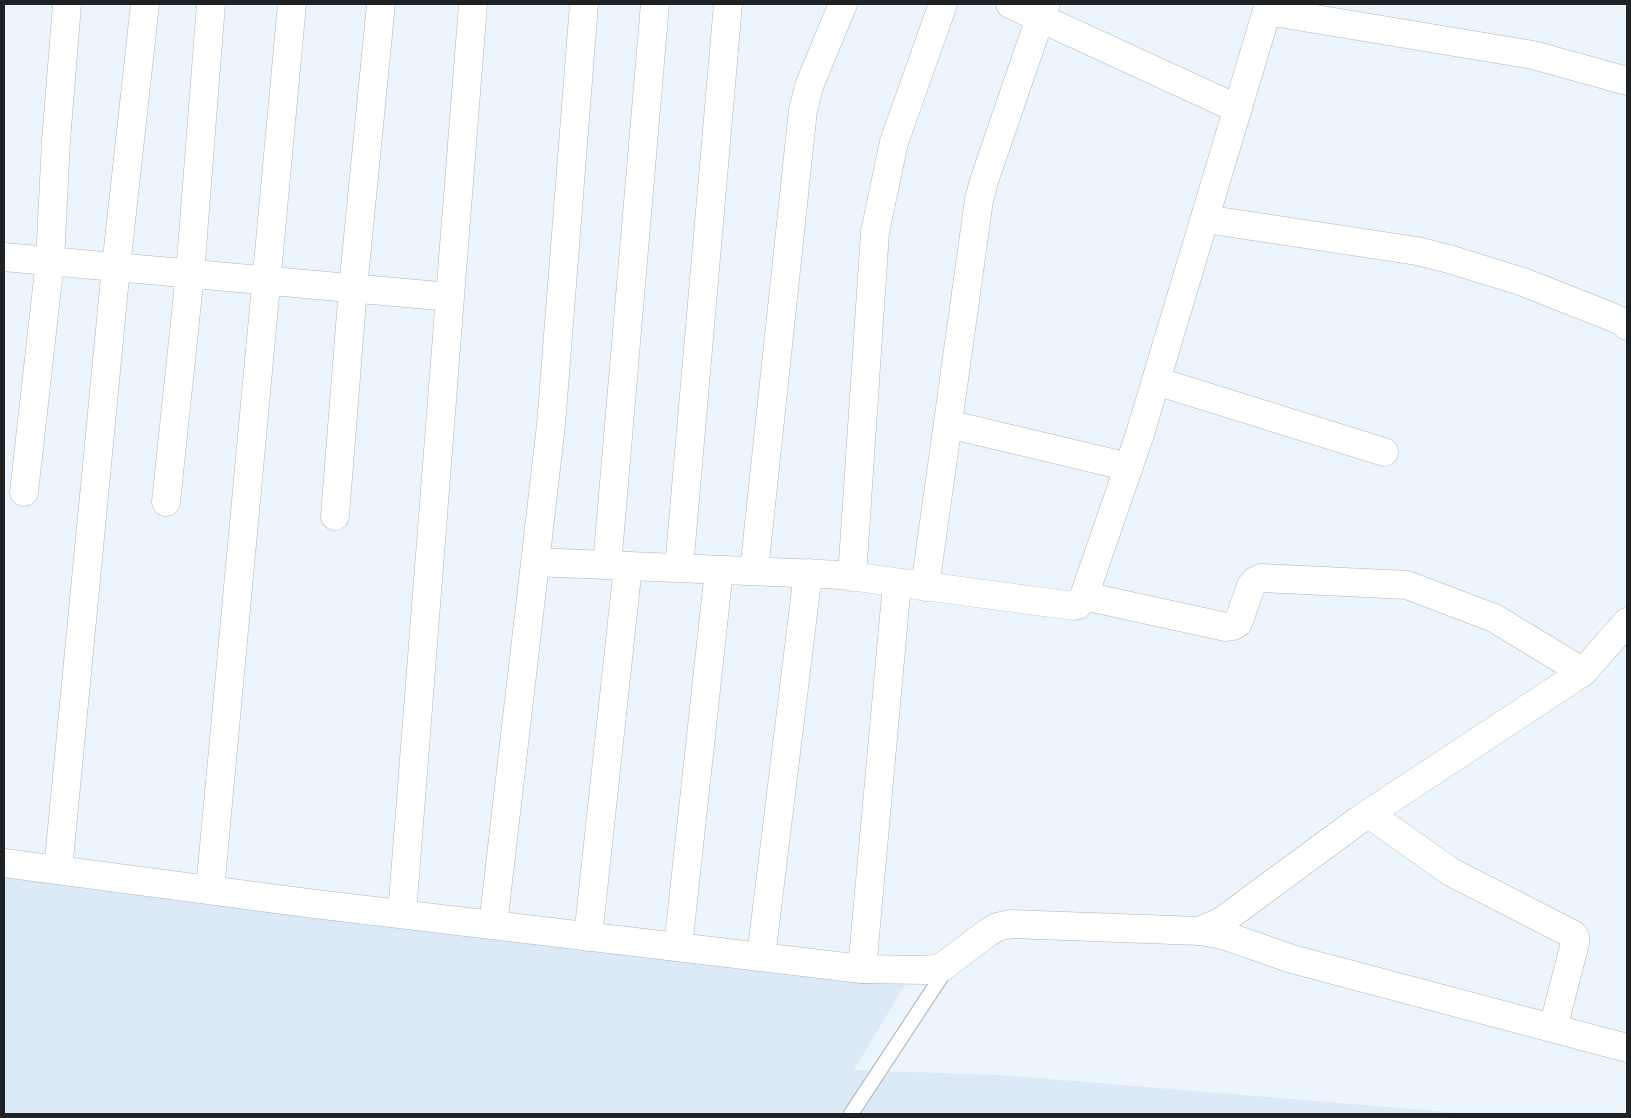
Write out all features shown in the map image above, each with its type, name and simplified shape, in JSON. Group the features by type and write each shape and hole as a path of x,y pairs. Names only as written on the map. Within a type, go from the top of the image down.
{"street":[{"path":"24,492 50,261 67,4"},
{"path":"58,870 116,267 145,4"},
{"path":"166,502 190,274 211,4"},
{"path":"210,890 292,4"},
{"path":"335,516 381,4"},
{"path":"402,914 473,4"},
{"path":"493,925 551,425 584,4"},
{"path":"588,937 618,565 655,4"},
{"path":"679,568 728,4"},
{"path":"754,572 803,110 809,86 843,4"},
{"path":"852,576 875,232 894,142 943,4"},
{"path":"1010,4 1043,11 1238,110"},
{"path":"535,562 852,576 925,587 1078,605 1084,596 1129,466 1268,8 1533,55 1627,81"},
{"path":"925,587 979,200 1043,11"},
{"path":"1205,219 1433,255 1523,282 1607,315 1623,322 1627,326"},
{"path":"4,257 450,297"},
{"path":"1156,381 1384,452"},
{"path":"948,424 1129,466"},
{"path":"678,947 719,570"},
{"path":"762,957 808,573"},
{"path":"1084,596 1226,627 1234,626 1238,623 1251,586 1255,581 1262,578 1407,585 1494,618 1583,672"},
{"path":"862,969 896,583"},
{"path":"1211,933 1222,921 1369,814 1583,672 1627,622"},
{"path":"1369,814 1451,872 1575,937 1553,1028"},
{"path":"4,863 588,937 862,969 926,970 941,968 987,933 997,927 1012,924 1211,933 1292,959 1627,1048"}],"lane":[{"path":"850,1114 952,961"}],"shaded area":[{"path":"4,876 906,983 854,1070 1002,1075 1471,1114 4,1114"}]}
